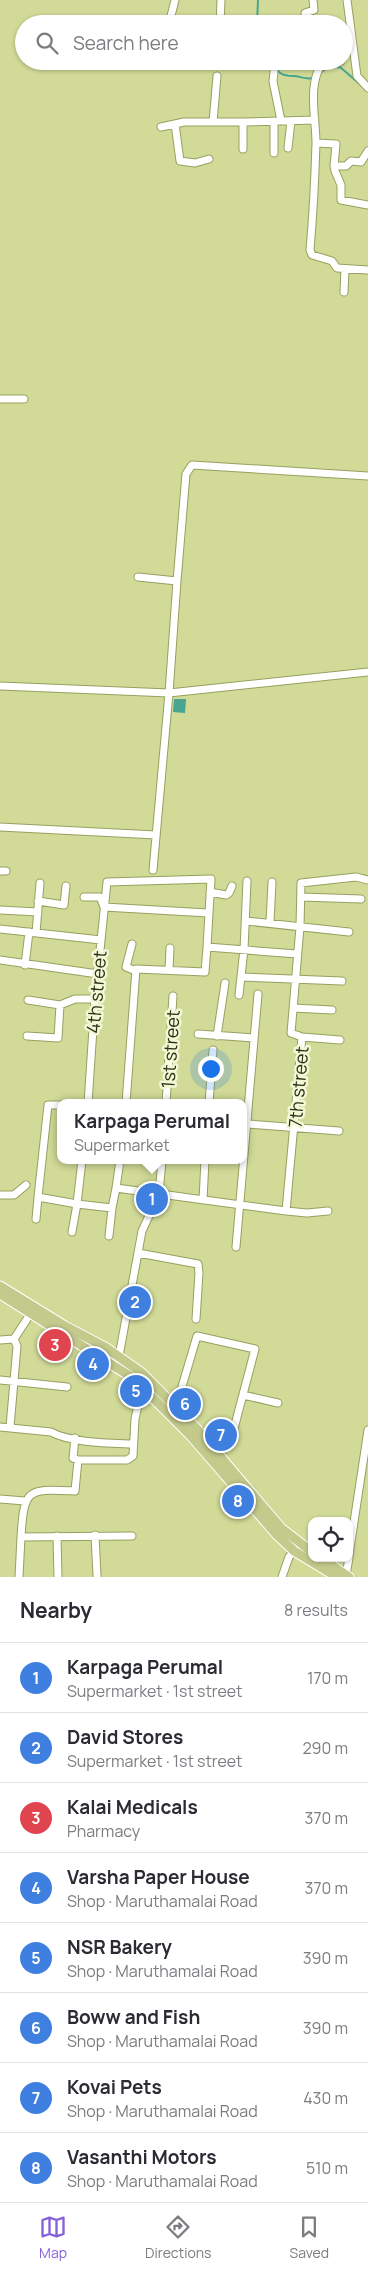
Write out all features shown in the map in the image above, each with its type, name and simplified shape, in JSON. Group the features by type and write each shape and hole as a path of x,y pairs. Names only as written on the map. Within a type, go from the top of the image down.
{"main road":[{"path":"0,1286 119,1356 142,1374 219,1455 281,1528 308,1549"},
{"path":"0,1294 114,1365 147,1391 190,1435 267,1525 294,1551 344,1576"},
{"path":"326,1562 344,1576"}],"street":[{"path":"172,15 175,0"},
{"path":"220,15 221,0"},
{"path":"305,15 305,13 314,10 313,0"},
{"path":"348,0 350,15"},
{"path":"353,43 356,78 368,88"},
{"path":"319,70 314,92 316,143 311,253 332,261 337,268 368,270"},
{"path":"274,72 273,81 278,121 274,153"},
{"path":"213,122 218,76"},
{"path":"161,127 184,122 315,120"},
{"path":"288,148 291,121"},
{"path":"243,122 243,149"},
{"path":"175,124 180,161 195,163 209,159"},
{"path":"316,143 336,144 334,172 341,185 341,200 368,205"},
{"path":"334,166 346,166 351,161 361,162 368,150"},
{"path":"344,292 345,269"},
{"path":"0,398 24,399"},
{"path":"153,870 186,474 192,465 368,476"},
{"path":"138,577 177,581"},
{"path":"0,686 169,693 368,672"},
{"path":"0,827 156,835"},
{"name":"7th street","path":"286,1211 302,1037 291,1034 300,927 301,883 356,877 368,880"},
{"name":"4th street","path":"88,1099 95,999 107,882 212,879 210,892"},
{"path":"239,996 244,950 247,881"},
{"path":"270,922 272,882"},
{"path":"25,965 38,912 40,883"},
{"path":"38,901 64,904 66,886"},
{"path":"132,944 126,967 136,971 136,969 205,972 210,892 226,895 232,886"},
{"path":"84,897 100,897 104,907 208,913"},
{"path":"301,897 361,899"},
{"path":"0,910 38,912"},
{"path":"246,921 270,922 349,932"},
{"path":"0,929 101,940"},
{"path":"207,947 297,954"},
{"path":"170,948 170,970"},
{"path":"0,960 98,974"},
{"path":"126,1099 136,971"},
{"path":"241,977 342,981"},
{"path":"217,1036 225,983"},
{"path":"247,1134 258,994"},
{"name":"1st street","path":"166,1099 173,996"},
{"path":"28,1000 60,1005 75,999 95,999"},
{"path":"27,1036 58,1038 60,1005"},
{"path":"293,1008 332,1010"},
{"path":"198,1034 254,1038"},
{"path":"302,1037 340,1040"},
{"path":"209,1099 213,1050"},
{"path":"36,1219 48,1105 57,1104"},
{"path":"248,1124 339,1131"},
{"path":"72,1232 78,1204 82,1164"},
{"path":"109,1236 119,1164"},
{"path":"114,1365 119,1356 142,1231 159,1194 162,1164"},
{"path":"202,1200 205,1164"},
{"path":"236,1247 244,1164"},
{"path":"0,1195 14,1196 26,1185"},
{"path":"116,1188 286,1211 307,1213 328,1211"},
{"path":"38,1197 112,1208"},
{"path":"138,1253 198,1264 196,1319"},
{"path":"14,1339 31,1313"},
{"path":"174,1406 181,1392 197,1336 255,1349 232,1436 219,1455"},
{"path":"0,1340 14,1339"},
{"path":"10,1428 17,1346 14,1339"},
{"path":"0,1380 68,1387"},
{"path":"76,1438 73,1458 78,1460 127,1460 133,1456 134,1419 140,1396 147,1391"},
{"path":"243,1395 278,1403"},
{"path":"0,1427 52,1432 76,1438 133,1444"},
{"path":"353,1532 368,1430"},
{"path":"19,1577 21,1537 26,1501 38,1490 75,1491 78,1460"},
{"path":"0,1499 26,1501"},
{"path":"95,1535 97,1576"},
{"path":"57,1536 58,1577"},
{"path":"21,1537 132,1536"},
{"path":"282,1577 289,1557 294,1551"},
{"path":"344,1576 348,1562"}],"water":[{"path":"174,699 186,699 185,713 173,712"}],"waterway":[{"path":"257,15 258,0"},
{"path":"277,70 286,75 308,79 313,78"},
{"path":"319,74 324,70"},
{"path":"343,70 362,86"}],"place":[{"name":"Karpaga Perumal","path":"152,1199"},
{"name":"David Stores","path":"135,1302"},
{"name":"Kalai Medicals","path":"55,1345"},
{"name":"Varsha Paper House","path":"93,1364"},
{"name":"NSR Bakery","path":"136,1391"},
{"name":"Boww and Fish","path":"185,1404"},
{"name":"Kovai Pets","path":"221,1435"},
{"name":"Vasanthi Motors","path":"238,1501"}]}
